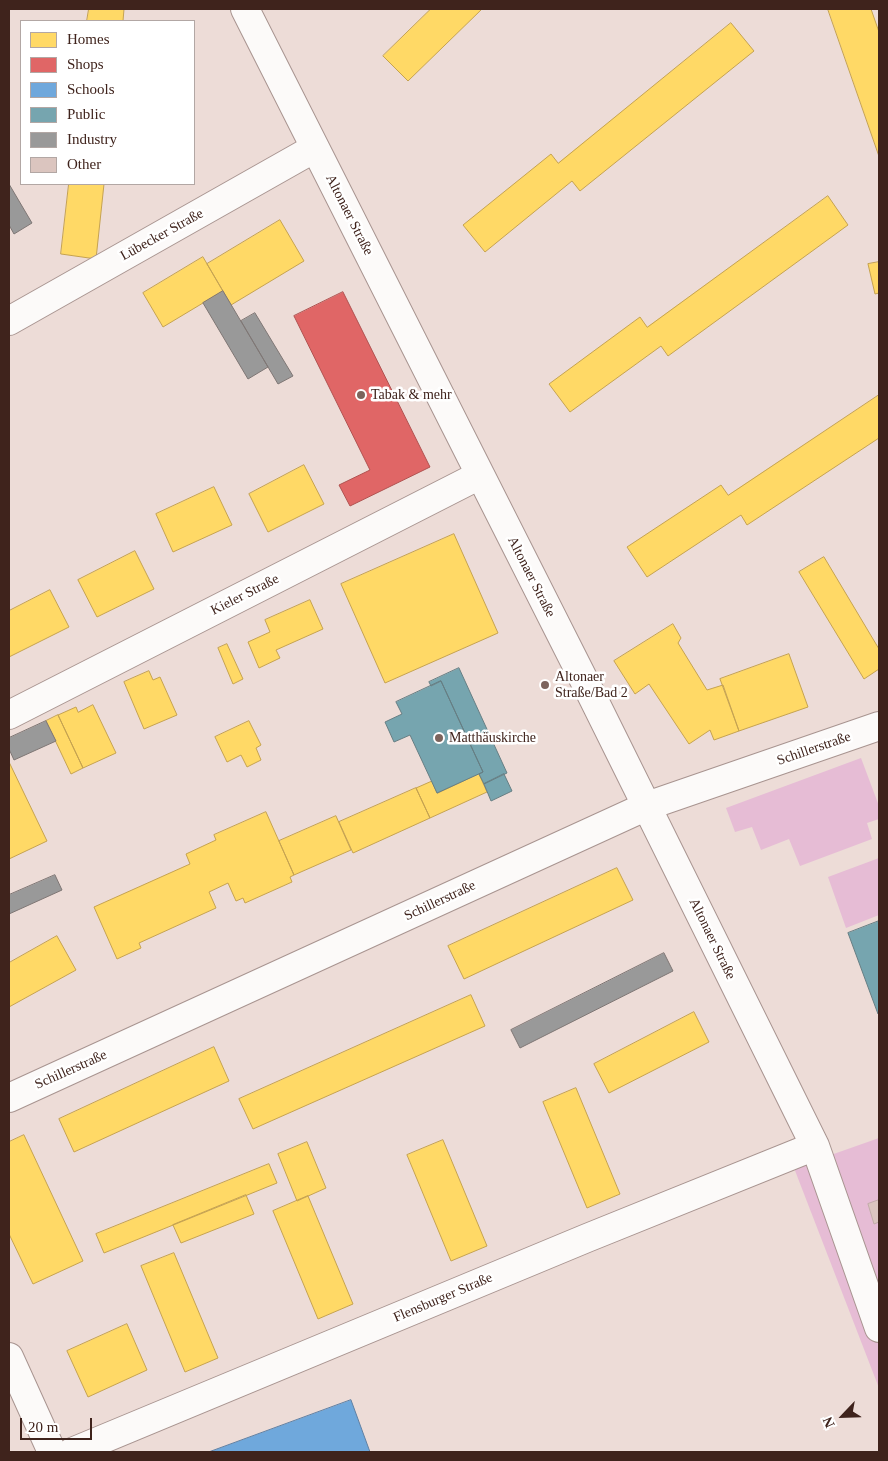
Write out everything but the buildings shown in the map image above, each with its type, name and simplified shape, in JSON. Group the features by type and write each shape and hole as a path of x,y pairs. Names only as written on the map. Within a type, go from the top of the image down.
{"street":[{"name":"Altonaer Straße","path":"245,9 647,806 815,1146 879,1328"},
{"name":"Lübecker Straße","path":"9,321 316,148"},
{"name":"Kieler Straße","path":"9,715 480,475"},
{"name":"Schillerstraße","path":"9,1098 647,806 879,726"},
{"name":"Flensburger Straße","path":"72,1452 815,1146"},
{"path":"9,1357 52,1452"}],"shaded area":[{"path":"861,758 879,806 879,819 867,823 872,839 800,866 789,839 761,850 752,827 735,832 726,808"},
{"path":"879,858 879,915 846,928 828,877"},
{"path":"879,1138 879,1388 794,1168"}],"place":[{"name":"Tabak & mehr","path":"361,395"},
{"name":"Altonaer Straße/Bad 2","path":"545,685"},
{"name":"Matthäuskirche","path":"439,738"}]}
